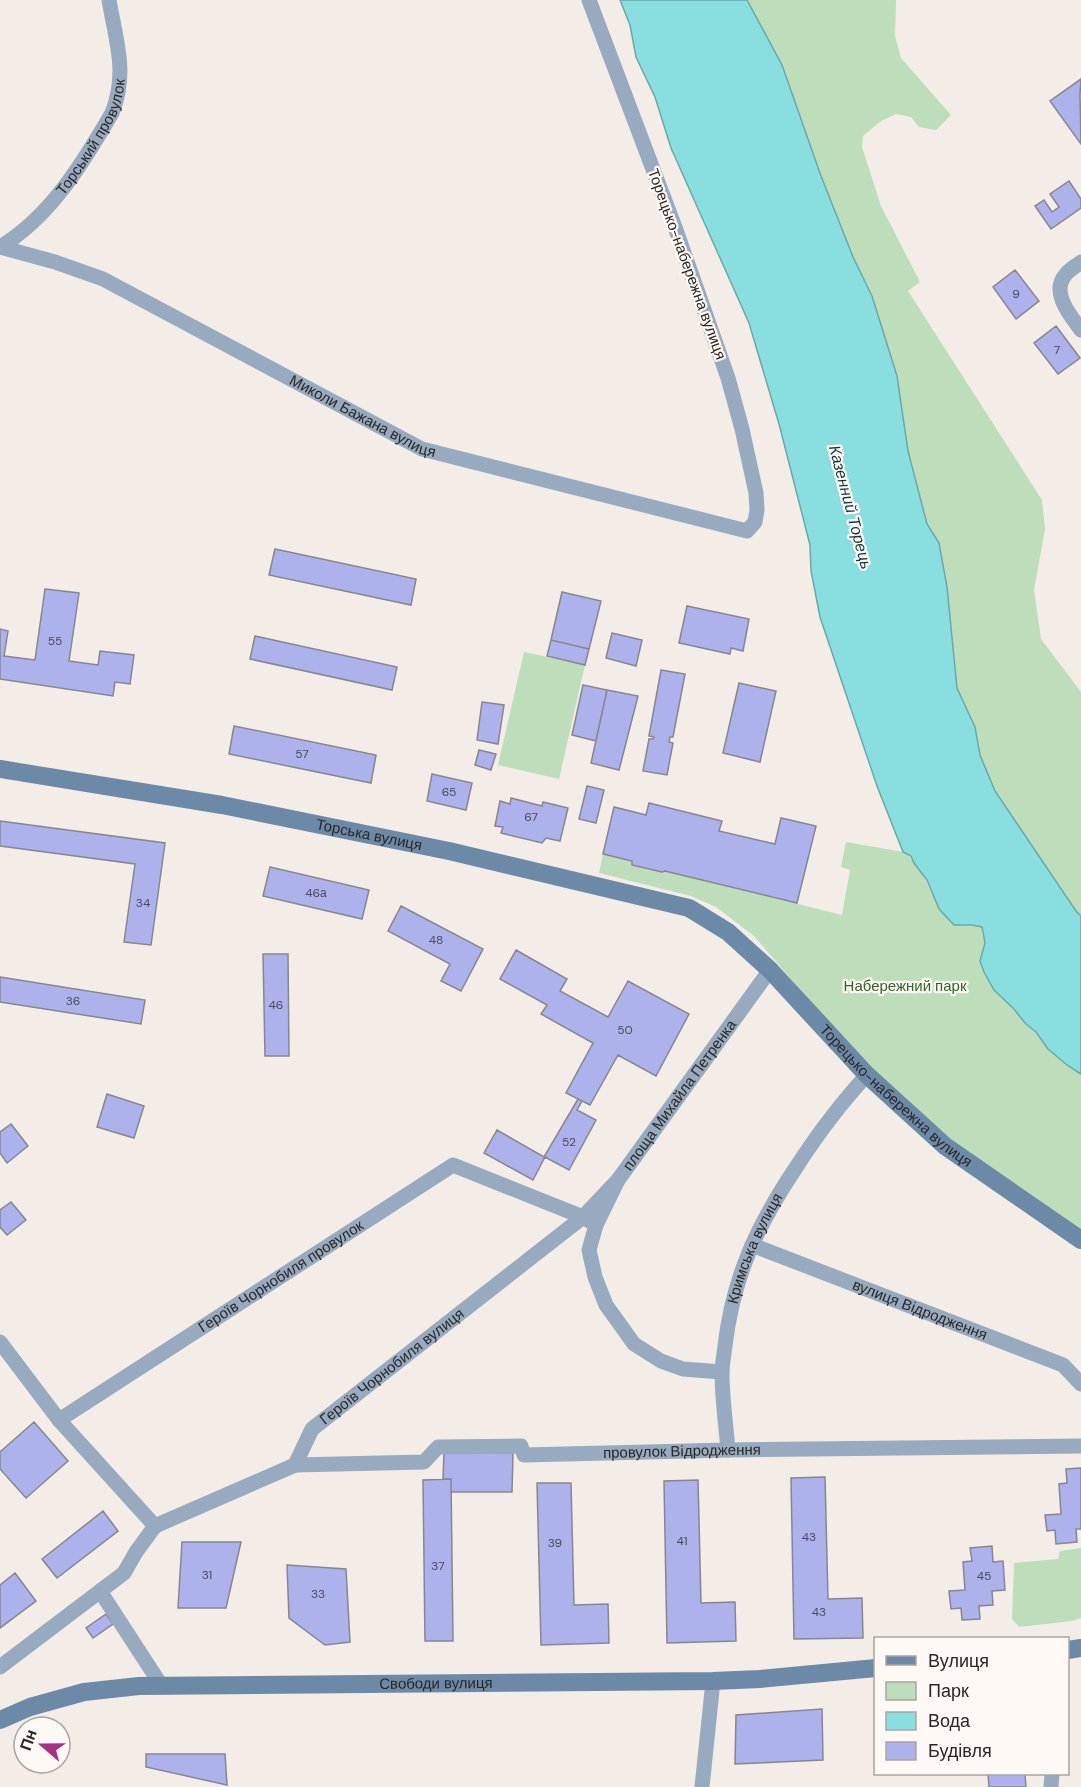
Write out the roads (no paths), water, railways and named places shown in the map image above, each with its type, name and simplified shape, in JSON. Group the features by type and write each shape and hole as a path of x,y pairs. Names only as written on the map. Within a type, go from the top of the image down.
{"main road":[{"name":"Торська вулиця","path":"0,769 222,805 449,851 689,908 728,932"},
{"name":"Торецько-набережна вулиця","path":"728,932 770,970 867,1075 945,1146 1081,1240"},
{"name":"Свободи вулиця","path":"0,1720 30,1707 84,1692 140,1686 713,1681 874,1668"}],"street":[{"name":"Торський провулок","path":"0,247 17,237 55,200 112,113 118,97 121,69 109,0"},
{"name":"Торецько-набережна вулиця","path":"589,0 672,219 728,378 756,493 755,522 747,531"},
{"name":"Миколи Бажана вулиця","path":"0,247 55,262 103,279 422,449 747,531"},
{"path":"1081,262 1065,275 1060,290 1063,303 1081,330"},
{"name":"площа Михайла Петренка","path":"590,1221 770,970"},
{"name":"Кримська вулиця","path":"728,1450 722,1372 727,1327 742,1267 770,1207 816,1136 867,1075"},
{"name":"Героїв Чорнобиля провулок","path":"59,1420 453,1165 590,1221"},
{"path":"590,1221 590,1250 595,1277 606,1305 634,1344 661,1361 683,1368 722,1372"},
{"name":"Героїв Чорнобиля вулиця","path":"295,1465 312,1429 590,1221"},
{"name":"вулиця Відродження","path":"752,1245 1063,1365 1081,1384"},
{"path":"0,1342 59,1420 155,1526"},
{"name":"провулок Відродження","path":"295,1465 424,1462 438,1447 521,1446 524,1455 1081,1446"},
{"path":"0,1667 124,1573 155,1526 295,1465"},
{"path":"100,1591 161,1686"},
{"path":"702,1787 713,1681"}],"water":[{"name":"Казенний Торець","path":"620,0 747,0 782,65 821,176 853,257 872,296 897,376 908,451 927,524 939,543 947,587 957,688 975,727 980,755 995,791 1081,916 1081,1074 1048,1049 1036,1032 994,990 980,961 985,943 982,927 954,925 939,909 927,880 911,856 903,852 877,786 820,617 811,571 810,545 779,424 749,323 671,148 655,97 636,57 630,25"}],"park label":[{"name":"Набережний парк","path":"905,986"}]}
